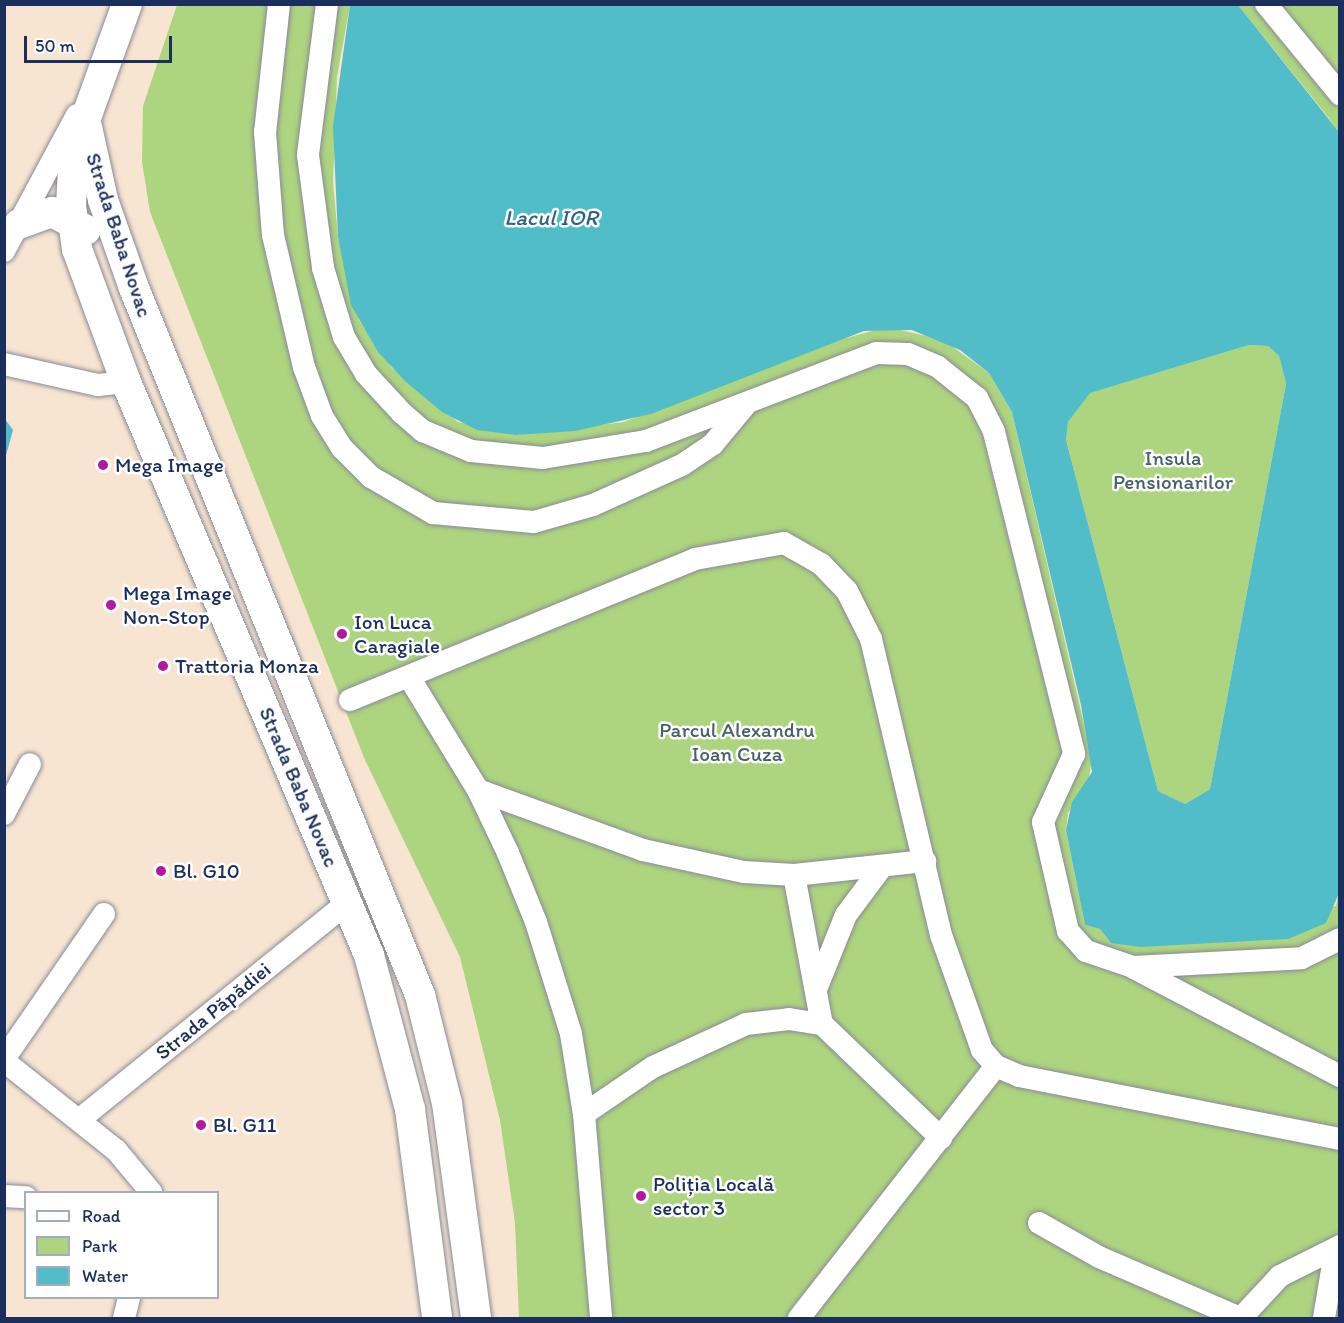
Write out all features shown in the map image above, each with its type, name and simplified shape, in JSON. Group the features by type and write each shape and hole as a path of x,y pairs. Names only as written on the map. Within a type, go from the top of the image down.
{"main road":[{"path":"89,102 127,4"},
{"name":"Strada Baba Novac","path":"89,102 72,166 72,219 81,267 126,382 348,902 385,1006 410,1109 437,1318"},
{"name":"Strada Baba Novac","path":"89,102 103,200 144,314 413,974 447,1103 476,1318"},
{"path":"19,224 42,213 72,219 112,260 144,314"}],"street":[{"path":"279,4 265,132 273,235 304,367 322,416 342,448 371,477 433,513 534,522 593,505 682,465 713,444 750,399"},
{"path":"327,4 308,155 323,268 344,337 366,374 402,414 423,431 471,451 543,458 646,441 858,357 894,352 938,367 985,409 1074,754 1043,822 1061,916 1086,951 1133,967 1340,1076"},
{"path":"1266,4 1340,94"},
{"path":"4,251 89,102"},
{"path":"4,364 98,385 126,382"},
{"path":"350,700 695,559 784,543 821,564 847,591 871,639 952,969 982,1050 996,1066 1028,1078 1340,1139"},
{"path":"410,677 478,790 536,922 571,1034 584,1114 601,1318"},
{"path":"4,814 30,764"},
{"path":"478,790 643,850 744,872 794,875 881,868 925,861"},
{"path":"817,987 846,915 881,868"},
{"path":"794,875 817,987 822,1024"},
{"name":"Strada Păpădiei","path":"79,1120 348,902"},
{"path":"104,914 4,1060 135,1168 151,1191"},
{"path":"1133,967 1302,958 1340,939"},
{"path":"584,1114 652,1067 746,1023 780,1019 822,1024 941,1138"},
{"path":"799,1318 996,1066"},
{"path":"4,1196 24,1197"},
{"path":"1040,1223 1099,1257 1240,1318 1280,1276 1337,1249"},
{"path":"1324,1318 1337,1249"},
{"path":"124,1318 129,1299"}],"green space":[{"name":"Parcul Alexandru Ioan Cuza","path":"177,5 350,5 337,77 333,182 338,237 359,320 392,368 458,422 515,435 624,422 843,339 887,327 943,340 989,373 1012,412 1092,759 1088,783 1068,813 1066,830 1085,925 1100,929 1111,943 1336,906 1339,891 1339,1318 519,1318 515,1223 500,1120 460,957 365,760 150,212 142,162 143,106"},
{"path":"1238,5 1339,5 1339,132 1328,117"},
{"name":"Insula Pensionarilor","path":"1249,345 1268,346 1279,356 1286,384 1210,789 1185,804 1158,791 1066,440 1068,422 1089,393"}],"water":[{"name":"Lacul IOR","path":"350,5 1238,5 1339,132 1340,891 1326,923 1288,939 1140,947 1111,943 1100,929 1085,925 1066,830 1072,802 1092,772 1081,705 1012,412 989,373 960,350 912,330 864,331 651,414 575,431 515,435 477,430 442,412 405,381 378,352 351,305 338,237 333,126","holes":["1249,345 1268,346 1279,356 1286,384 1210,789 1185,804 1158,791 1066,440 1068,422 1090,393"]},
{"path":"5,419 13,430 5,459"}],"place":[{"name":"Mega Image","path":"103,465"},
{"name":"Mega Image Non-Stop","path":"111,605"},
{"name":"Ion Luca Caragiale","path":"342,634"},
{"name":"Trattoria Monza","path":"163,666"},
{"name":"Bl. G10","path":"161,871"},
{"name":"Bl. G11","path":"201,1125"},
{"name":"Poliția Locală sector 3","path":"641,1196"}]}
